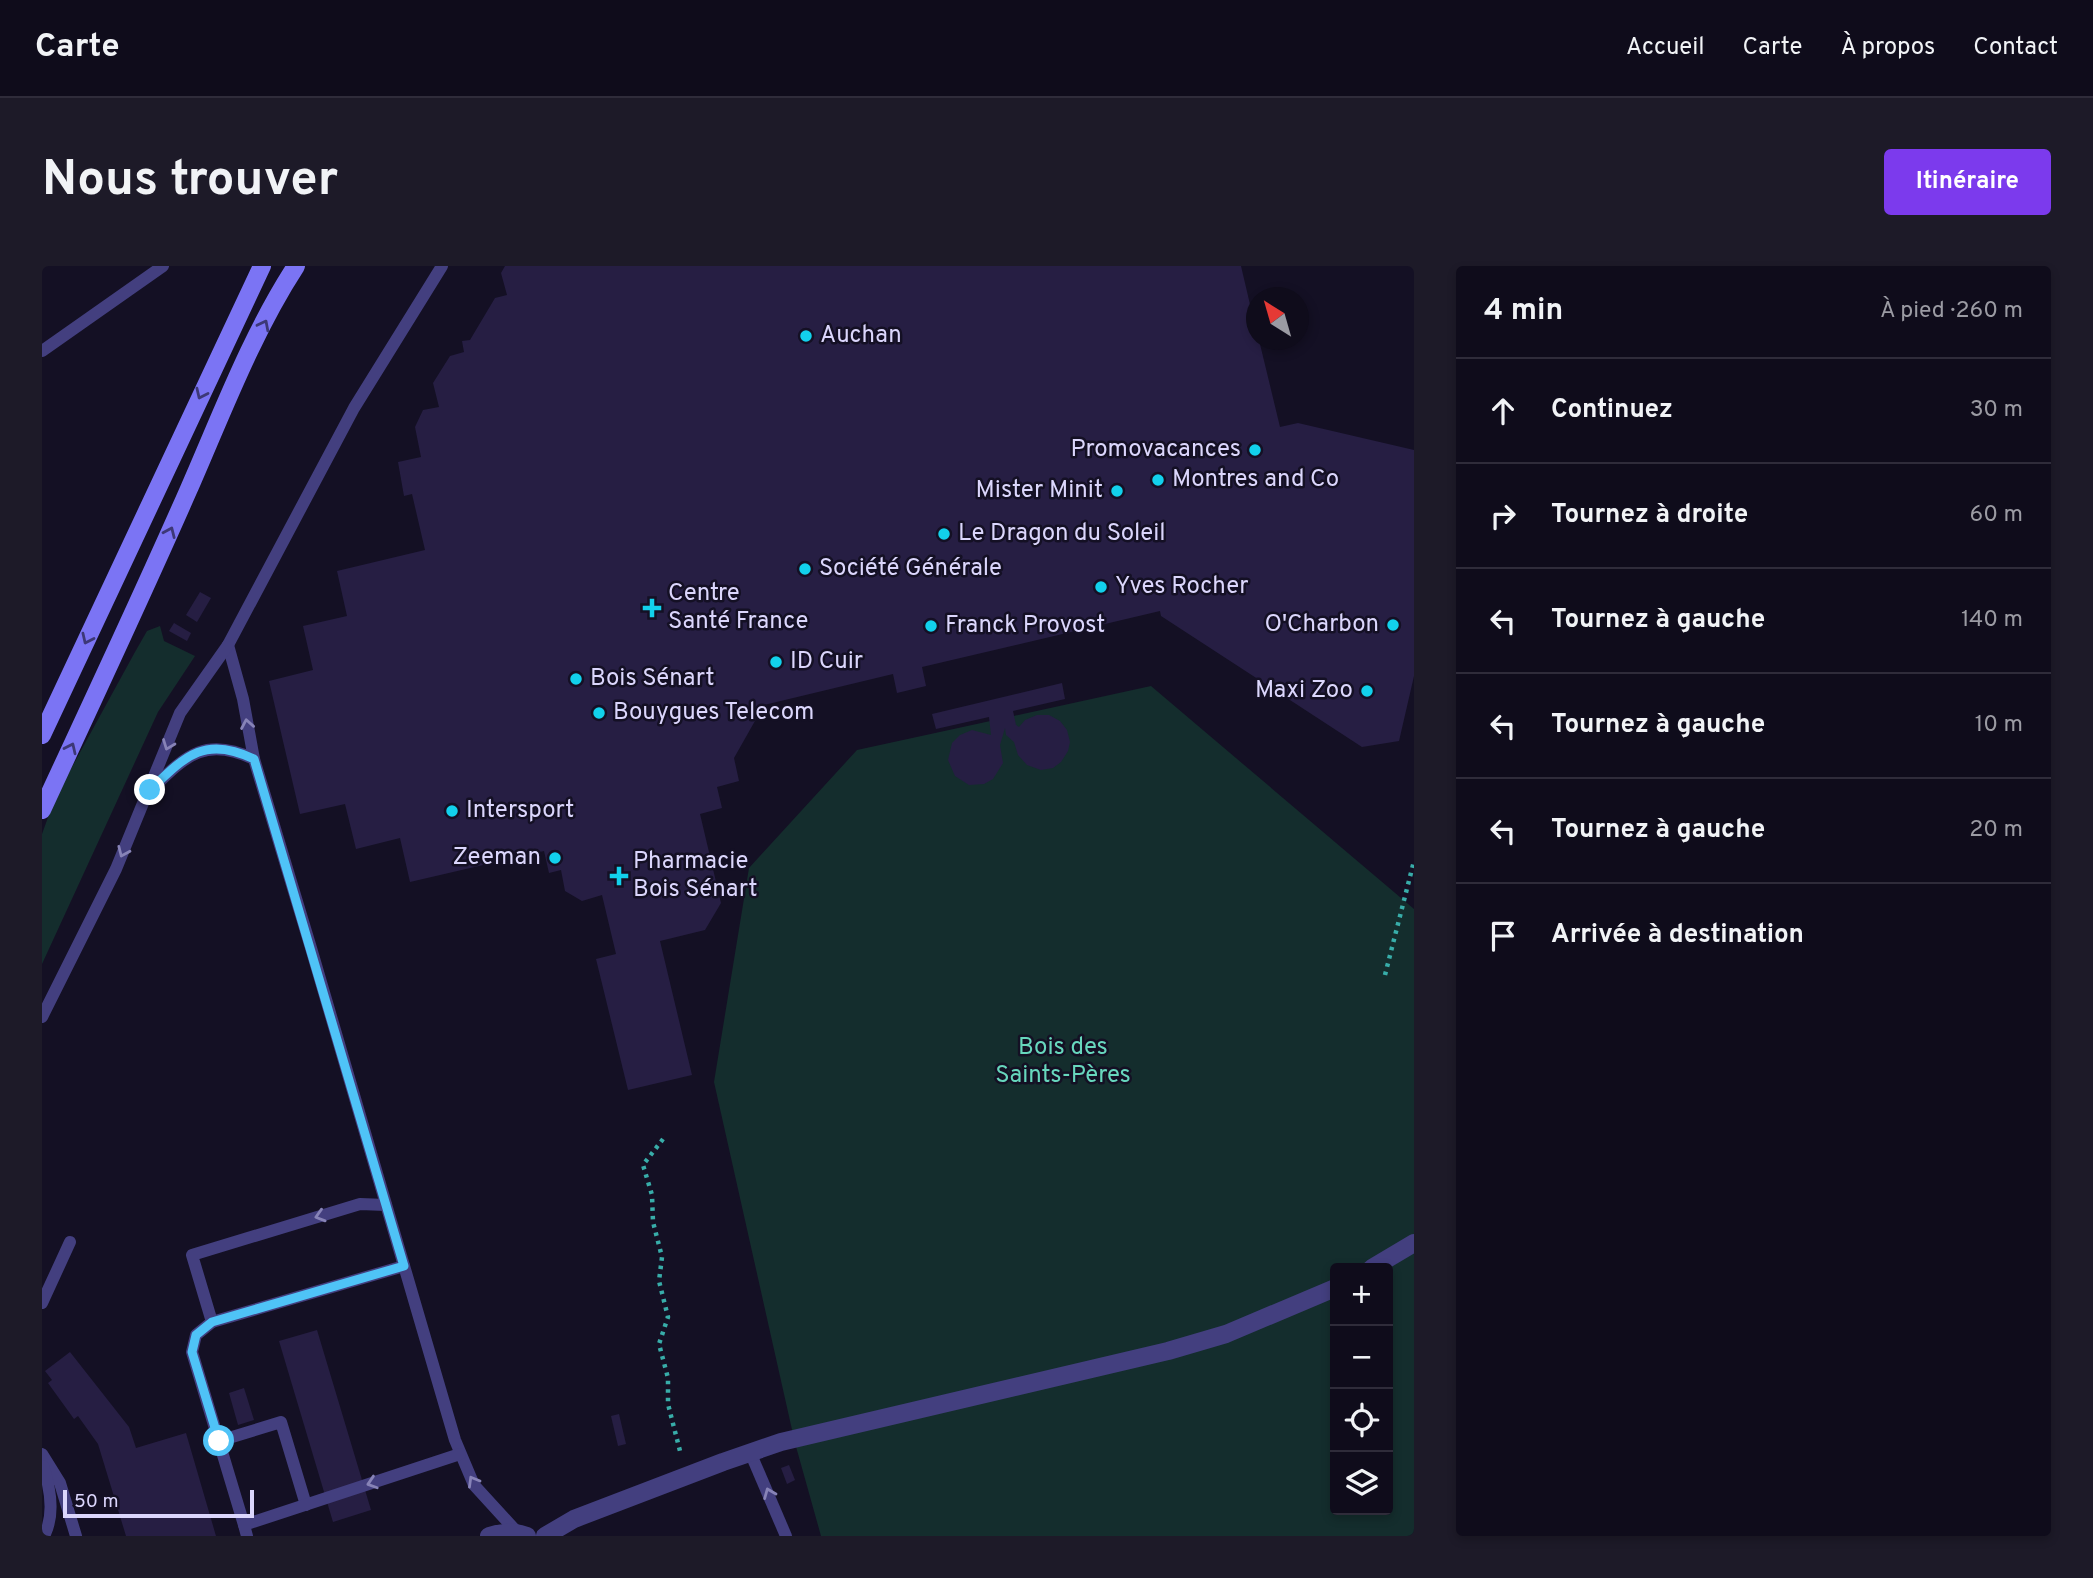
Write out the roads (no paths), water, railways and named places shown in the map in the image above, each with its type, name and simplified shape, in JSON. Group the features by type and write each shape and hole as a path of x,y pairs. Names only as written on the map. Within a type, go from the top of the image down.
{"main road":[{"path":"42,735 262,266"},
{"path":"42,810 234,387 296,266"}],"street":[{"path":"1380,1263 1414,1243"},
{"path":"545,1536 575,1519 781,1442 1168,1351 1226,1334 1330,1290"},
{"path":"489,1536 501,1532 522,1534"}],"lane":[{"path":"42,351 163,266"},
{"path":"42,1017 112,877 180,713 228,645 349,419 442,266"},
{"path":"228,645 243,699 254,759 460,1454 474,1485 522,1534"},
{"path":"150,790 181,759 210,748 235,750 254,759"},
{"path":"212,1322 192,1255 360,1204 386,1205"},
{"path":"42,1303 70,1242"},
{"path":"404,1266 212,1322 196,1335 192,1352 246,1530 306,1505 460,1454"},
{"path":"219,1441 281,1422 306,1505"},
{"path":"750,1452 786,1536"},
{"path":"42,1454 60,1483 76,1536"},
{"path":"42,1462 50,1488 48,1529 44,1536"}],"place":[{"name":"Auchan","path":"806,336"},
{"name":"Promovacances","path":"1255,450"},
{"name":"Montres and Co","path":"1158,480"},
{"name":"Mister Minit","path":"1117,491"},
{"name":"Le Dragon du Soleil","path":"944,534"},
{"name":"Société Générale","path":"805,569"},
{"name":"Yves Rocher","path":"1101,587"},
{"name":"Centre Santé France","path":"652,608"},
{"name":"O'Charbon","path":"1393,625"},
{"name":"Franck Provost","path":"931,626"},
{"name":"ID Cuir","path":"776,662"},
{"name":"Bois Sénart","path":"576,679"},
{"name":"Maxi Zoo","path":"1367,691"},
{"name":"Bouygues Telecom","path":"599,713"},
{"name":"Intersport","path":"452,811"},
{"name":"Zeeman","path":"555,858"},
{"name":"Pharmacie Bois Sénart","path":"619,876"}],"park label":[{"name":"Bois des Saints-Pères","path":"1063,1062"}]}
